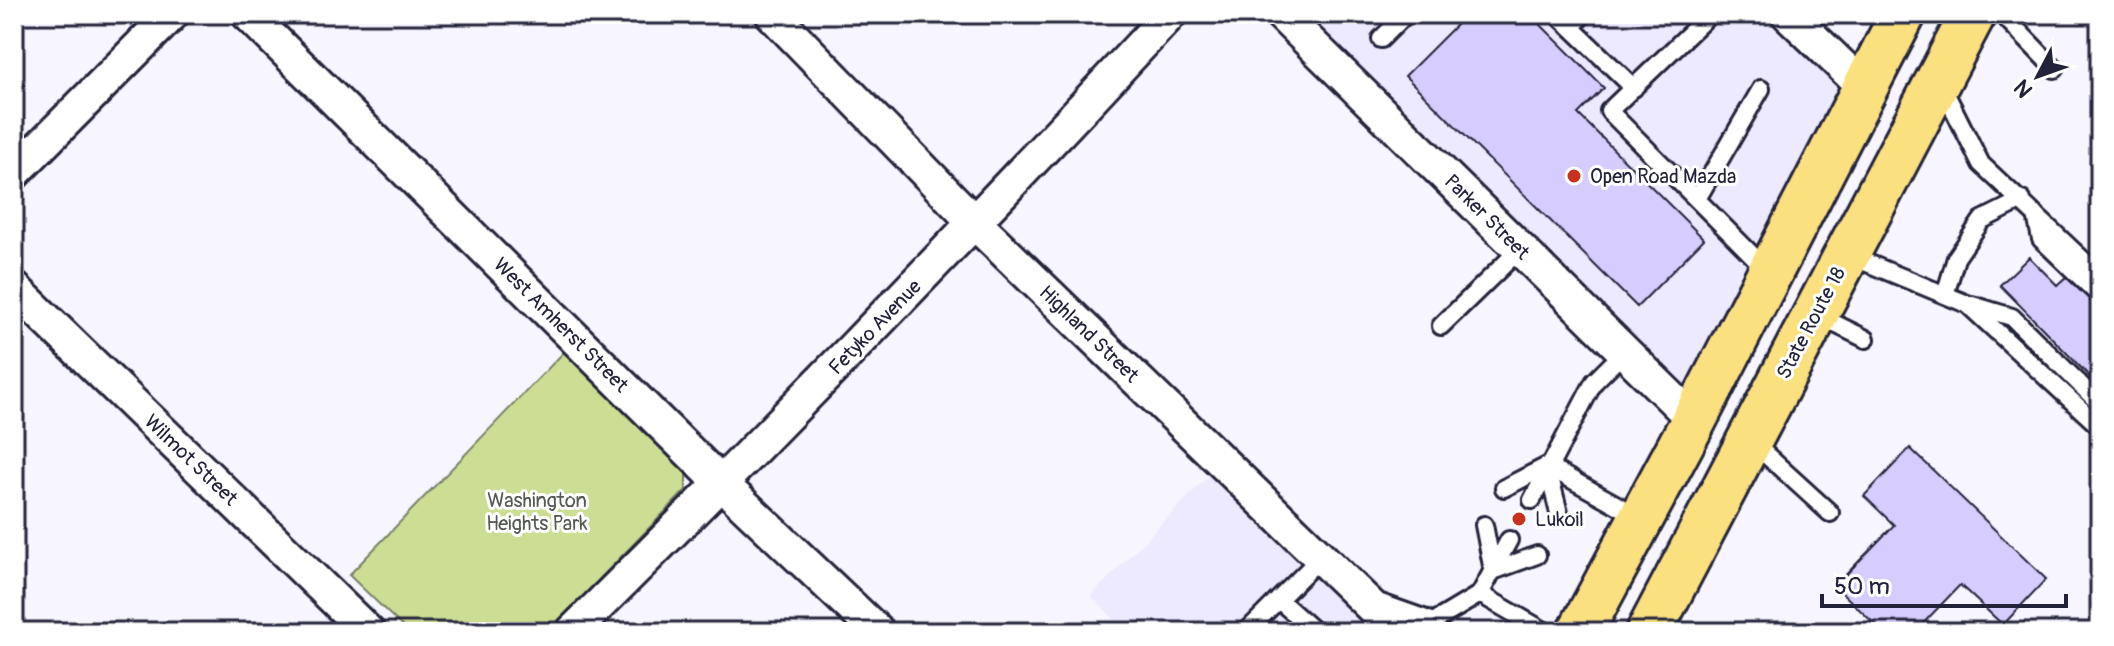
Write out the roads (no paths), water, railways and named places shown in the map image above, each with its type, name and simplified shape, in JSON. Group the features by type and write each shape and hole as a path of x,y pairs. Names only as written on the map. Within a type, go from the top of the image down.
{"highway":[{"path":"1580,632 1694,420 1903,14"},
{"name":"State Route 18","path":"1649,632 1973,14"}],"street":[{"path":"14,173 172,14"},
{"name":"West Amherst Street","path":"248,14 722,484 878,632"},
{"name":"Highland Street","path":"772,14 975,223 1374,609 1425,627"},
{"name":"Fetyko Avenue","path":"572,632 722,484 975,223 1170,14"},
{"name":"Parker Street","path":"1281,14 1694,420"},
{"path":"1788,14 1866,89"},
{"name":"Wilmot Street","path":"14,288 368,632"}],"lane":[{"path":"1381,39 1406,14"},
{"path":"1557,14 1634,88"},
{"path":"1571,27 1584,14"},
{"path":"1710,14 1609,111 1770,273"},
{"path":"2002,14 2055,69"},
{"path":"1939,79 1981,164 2100,276"},
{"path":"1697,199 1761,89"},
{"path":"1945,295 1956,258 1982,220 2022,200"},
{"path":"2036,215 2041,239 2100,296"},
{"path":"1441,326 1520,249"},
{"path":"1846,255 1967,304 2012,317 2100,404"},
{"path":"1967,304 2100,427"},
{"path":"1815,314 1866,339"},
{"path":"1532,500 1547,466 1594,382 1624,352"},
{"path":"1749,439 1830,513"},
{"path":"1504,488 1547,466"},
{"path":"1547,466 1559,513"},
{"path":"1547,466 1641,518"},
{"path":"1484,525 1493,571"},
{"path":"1425,627 1480,594 1509,540"},
{"path":"1493,571 1537,555"},
{"path":"1246,632 1320,558"},
{"path":"1480,594 1546,632"},
{"path":"1279,600 1315,632"}],"place":[{"name":"Open Road Mazda","path":"1574,176"},
{"name":"Lukoil","path":"1519,519"}],"park label":[{"name":"Washington Heights Park","path":"537,512"}]}
